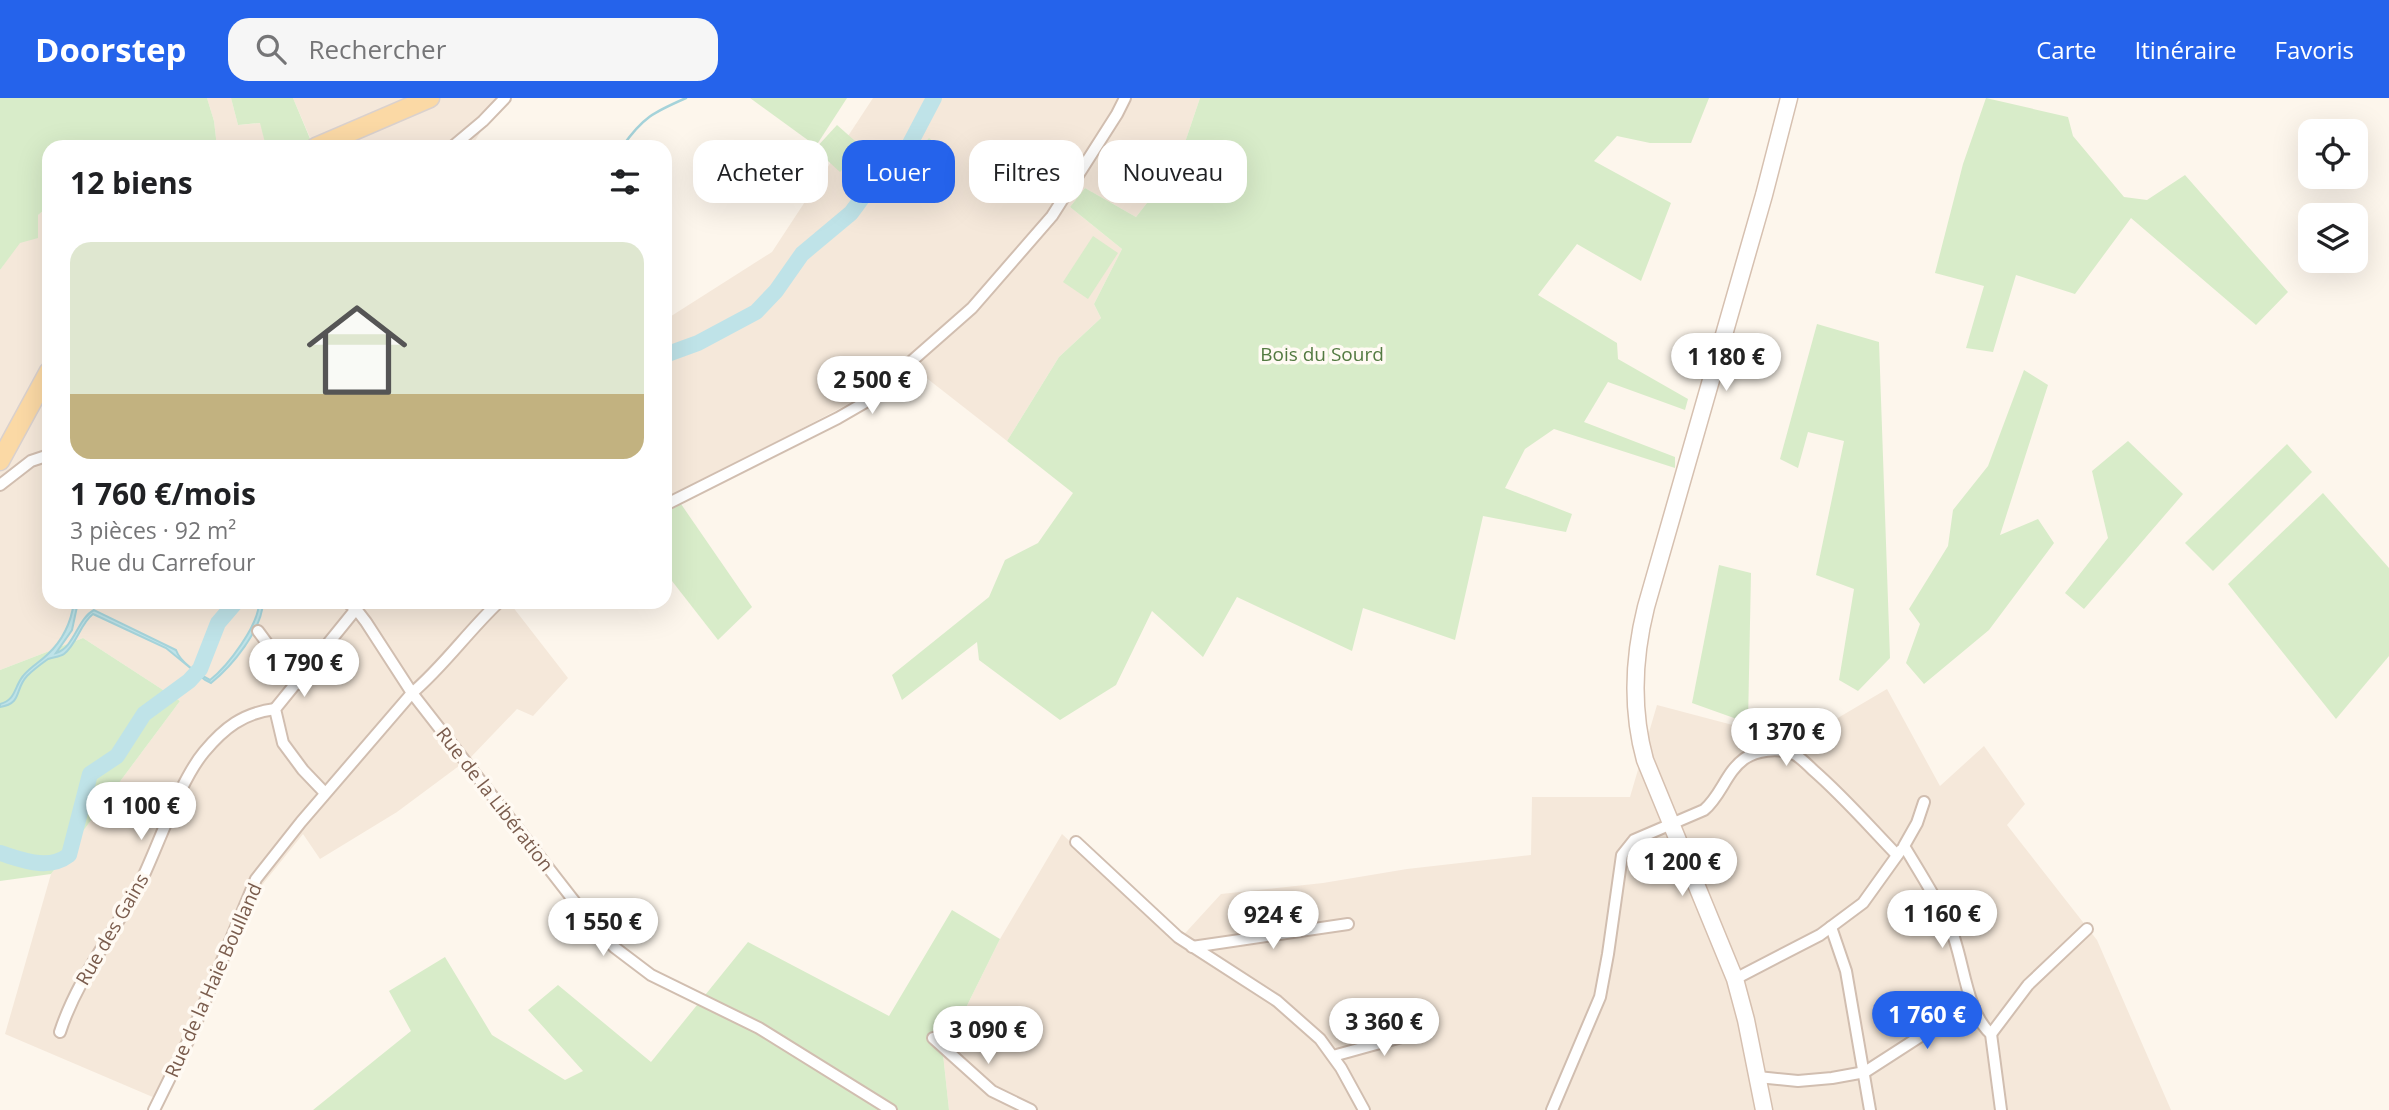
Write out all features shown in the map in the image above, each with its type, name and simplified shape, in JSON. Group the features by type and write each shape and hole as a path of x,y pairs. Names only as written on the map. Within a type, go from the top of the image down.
{"main road":[{"path":"332,140 430,98"},
{"path":"1764,1110 1735,979 1655,787 1641,746 1634,686 1636,651 1646,607 1764,195 1789,98"},
{"path":"0,461 42,384"}],"street":[{"path":"460,140 505,98"},
{"path":"672,501 864,403 972,308 1052,216 1125,98"},
{"path":"0,485 31,461 42,457"},
{"path":"326,793 303,770 283,743 275,709 297,684 348,609"},
{"name":"Rue de la Libération","path":"354,609 412,693 585,915 614,947 651,975 759,1028 891,1110"},
{"name":"Rue de la Haie Boulland","path":"154,1110 191,1035 256,879 412,693 492,609"},
{"path":"258,631 297,684"},
{"name":"Rue des Gains","path":"60,1032 69,1005 141,880 178,800 203,754 241,719 253,712 275,709"},
{"path":"1552,1110 1600,997 1622,855 1634,840 1704,810 1714,802 1726,779 1744,759 1761,752 1779,751 1793,753 1814,770 1900,850 1949,923 1972,1003 1991,1034 2000,1110"},
{"path":"1735,979 1820,935 1863,903 1917,823 1924,802"},
{"path":"1076,842 1157,919 1192,947 1277,1001 1320,1039 1364,1110"},
{"path":"1192,947 1348,923"},
{"path":"1831,927 1846,971 1870,1110"},
{"path":"1991,1034 2028,985 2087,929"},
{"path":"1758,1077 1798,1081 1864,1072 1972,1003"},
{"path":"1333,1056 1427,1030"},
{"path":"933,1038 992,1091 1031,1110"}],"shaded area":[{"path":"207,98 231,98 238,125 261,123 265,140 216,140"},
{"path":"293,98 502,98 475,140 311,140"},
{"path":"873,98 1200,98 1186,140 1098,140 1098,195 1084,189 1084,140 969,140 969,203 1073,203 1070,207 1122,249 1094,304 1101,318 1059,357 1007,441 915,369 672,496 672,316 772,252 804,203 828,203 828,167 842,145 842,203 955,203 955,140 845,140"},
{"path":"1111,203 1147,203 1136,217"},
{"path":"42,212 42,609 514,609 568,678 533,716 517,709 471,757 397,812 320,859 303,834 250,900 155,1098 5,1034 51,874 180,701 83,638 0,670 0,270"},
{"path":"1887,689 1940,786 1984,746 2025,804 2007,825 2097,940 2171,1110 949,1110 943,1054 1000,939 1062,834 1177,942 1221,894 1531,855 1532,797 1630,797 1657,705 1797,742"}],"green space":[{"path":"0,98 207,98 216,140 42,140 42,212 38,215 38,238 20,243 0,270"},
{"path":"231,98 293,98 311,140 264,140 260,123 238,125"},
{"path":"750,98 847,98 820,140 808,140"},
{"name":"Bois du Sourd","path":"1200,98 1709,98 1691,143 1650,143 1617,136 1594,161 1671,203 1641,281 1577,244 1538,295 1617,343 1618,359 1688,399 1685,410 1608,382 1584,422 1675,457 1675,468 1554,429 1525,449 1505,488 1572,514 1566,532 1483,516 1455,640 1363,608 1352,651 1237,597 1203,657 1152,611 1116,685 1060,720 979,660 977,642 902,700 892,675 989,597 1005,560 1038,543 1073,493 1007,441 1059,357 1101,318 1094,304 1122,249 1070,207 1073,203 1084,203 1085,188 1098,195 1098,203 1111,203 1136,217 1147,203 1247,203 1247,140 1186,140"},
{"path":"1986,98 2068,117 2073,136 2124,197 2147,200 2185,175 2288,292 2256,325 2131,218 2075,294 2016,275 1993,352 1966,348 1984,286 1935,273 1963,164"},
{"path":"837,125 854,140 842,140 840,172 828,161 828,140 823,140"},
{"path":"1093,236 1118,253 1088,299 1063,282"},
{"path":"1817,324 1879,342 1890,658 1858,691 1839,680 1854,589 1816,575 1844,441 1808,432 1798,468 1780,459"},
{"path":"2024,370 2048,385 2000,535 2038,519 2054,543 1989,630 1924,684 1906,663 1920,624 1909,609 1948,546 1953,510 1988,466"},
{"path":"2128,441 2183,494 2084,609 2065,593 2108,538 2092,471"},
{"path":"2287,444 2312,472 2213,571 2185,543"},
{"path":"2323,493 2389,568 2389,656 2336,719 2228,584"},
{"path":"681,504 752,607 718,640 672,581 672,509"},
{"path":"1719,565 1751,573 1748,723 1692,703"},
{"path":"83,638 180,701 51,874 0,881 0,670"},
{"path":"952,910 1000,939 943,1054 949,1110 313,1110 411,1031 389,991 445,957 492,1035 565,1080 583,1071 528,1010 558,985 651,1062 748,942 889,1016"}],"water":[{"path":"73,609 76,609 72,630 56,653 68,645 88,614 94,610 176,650 185,663 210,680 241,644 258,609 262,609 252,635 244,647 211,683 205,680 166,648 93,614 68,650 34,669 23,681 15,699 0,707 0,704 12,696 26,673 58,643"}],"waterway":[{"path":"627,140 650,116 686,98"},
{"path":"672,352 698,343 756,312 776,291 802,254 851,213 885,167 903,157 934,98"},
{"path":"0,853 35,863 53,862 69,855 90,774 117,756 144,714 189,681 200,669 218,623 230,609"}]}
